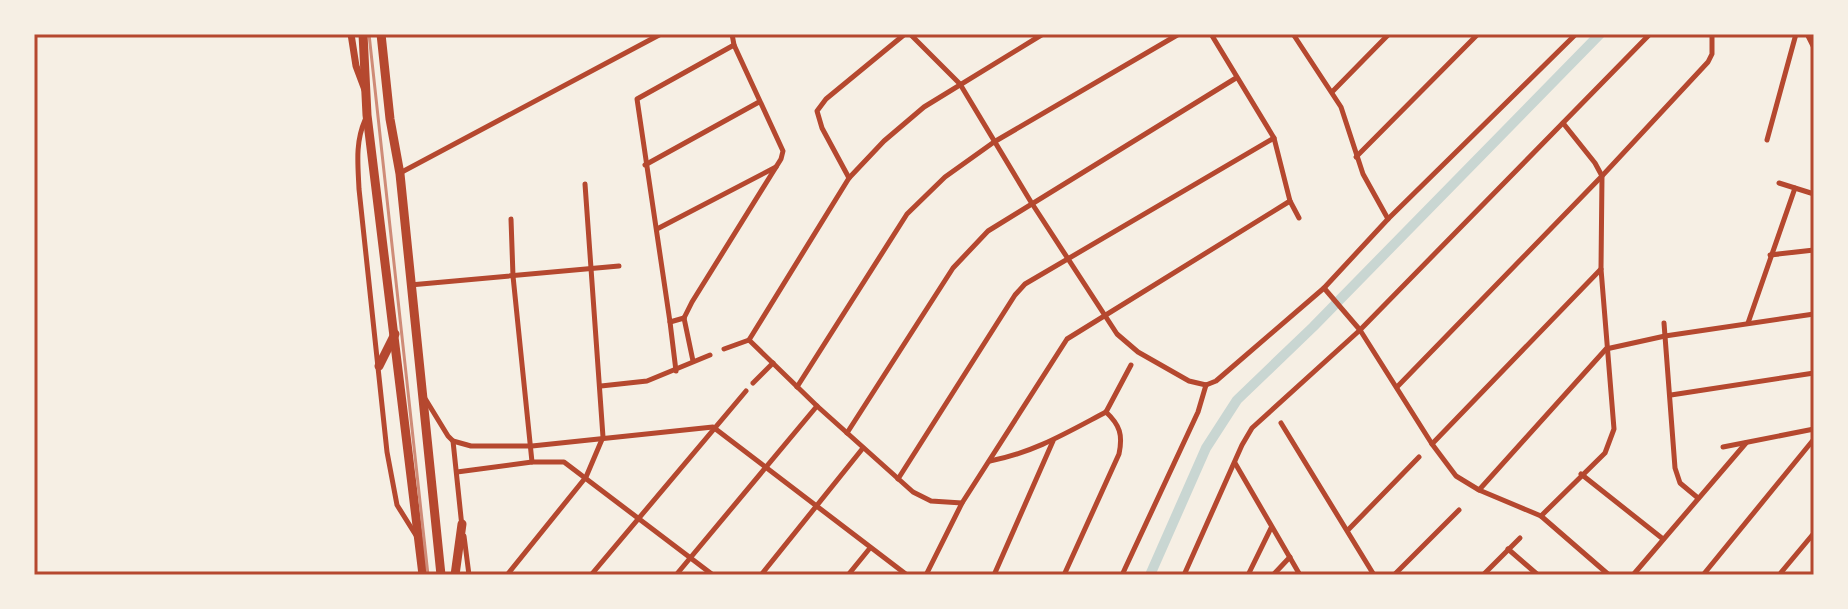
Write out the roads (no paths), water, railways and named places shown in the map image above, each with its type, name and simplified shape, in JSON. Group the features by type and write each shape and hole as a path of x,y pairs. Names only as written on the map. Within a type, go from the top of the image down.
{"highway":[{"path":"363,34 367,115 423,575"},
{"path":"384,37 390,119 400,174 441,575"},
{"path":"379,366 395,334"},
{"path":"455,575 462,524"}],"street":[{"path":"351,34 356,66 368,94"},
{"path":"400,174 661,34"},
{"path":"693,361 684,318 777,166 783,151 734,45 732,34"},
{"path":"849,178 822,128 817,111 826,99 907,34 960,84 1031,202 1117,334 1138,352 1189,381 1206,385 1216,381 1324,288 1388,219 1576,34"},
{"path":"724,349 749,340 849,178 884,141 924,107 1043,34"},
{"path":"797,387 907,214 945,177 994,142 1179,34"},
{"path":"1211,34 1274,138 1290,201 1299,218"},
{"path":"1293,34 1341,107 1356,157 1388,219"},
{"path":"1332,92 1389,34"},
{"path":"1356,157 1478,34"},
{"path":"1184,575 1252,428 1360,330 1650,34"},
{"path":"1397,387 1708,62 1712,54 1712,34"},
{"path":"1767,140 1796,34"},
{"path":"1807,34 1814,48"},
{"path":"676,371 637,99 734,45"},
{"path":"847,433 953,268 988,231 1236,78"},
{"path":"645,165 759,102"},
{"path":"367,115 357,150 387,452 397,505 419,541"},
{"path":"1541,516 1605,453 1614,429 1601,269 1602,176 1563,123"},
{"path":"898,479 1015,295 1038,274 1274,138"},
{"path":"657,229 777,166"},
{"path":"1779,183 1814,194"},
{"path":"507,575 586,477 603,437 585,184"},
{"path":"1747,324 1795,188"},
{"path":"926,575 962,503 1060,347 1073,334 1290,201"},
{"path":"511,219 513,276 532,462"},
{"path":"1770,255 1814,250"},
{"path":"409,285 619,266"},
{"path":"1432,444 1601,269"},
{"path":"1324,288 1360,330 1432,444 1456,476 1479,490 1541,516 1606,573"},
{"path":"1479,490 1606,349 1665,336 1814,314"},
{"path":"670,322 684,318"},
{"path":"1664,323 1677,478 1698,498"},
{"path":"749,340 913,492 931,501 962,503"},
{"path":"601,386 647,381 710,355"},
{"path":"753,383 773,363"},
{"path":"990,461 1015,456 1053,441 1106,412 1131,365"},
{"path":"1671,395 1814,373"},
{"path":"1122,575 1198,412 1206,385"},
{"path":"420,391 453,441 469,575"},
{"path":"591,575 746,391"},
{"path":"676,575 817,406"},
{"path":"1064,575 1119,454 1121,435 1116,421 1106,412"},
{"path":"1281,423 1374,575"},
{"path":"453,441 471,446 532,446 713,427 907,575"},
{"path":"1723,447 1814,429"},
{"path":"1703,575 1814,439"},
{"path":"994,575 1053,441"},
{"path":"1633,575 1746,443"},
{"path":"761,575 863,448"},
{"path":"1348,530 1419,457"},
{"path":"457,472 532,462 564,462 713,575"},
{"path":"1235,463 1300,575"},
{"path":"1581,474 1663,539"},
{"path":"1394,575 1459,510"},
{"path":"1248,575 1271,528"},
{"path":"1779,575 1814,533"},
{"path":"1483,575 1520,538"},
{"path":"848,575 870,548"},
{"path":"1508,549 1538,575"},
{"path":"1273,575 1290,557"}],"waterway":[{"path":"1150,575 1206,448 1237,400 1313,327 1600,34"}],"railway":[{"path":"369,34 428,575"}]}
